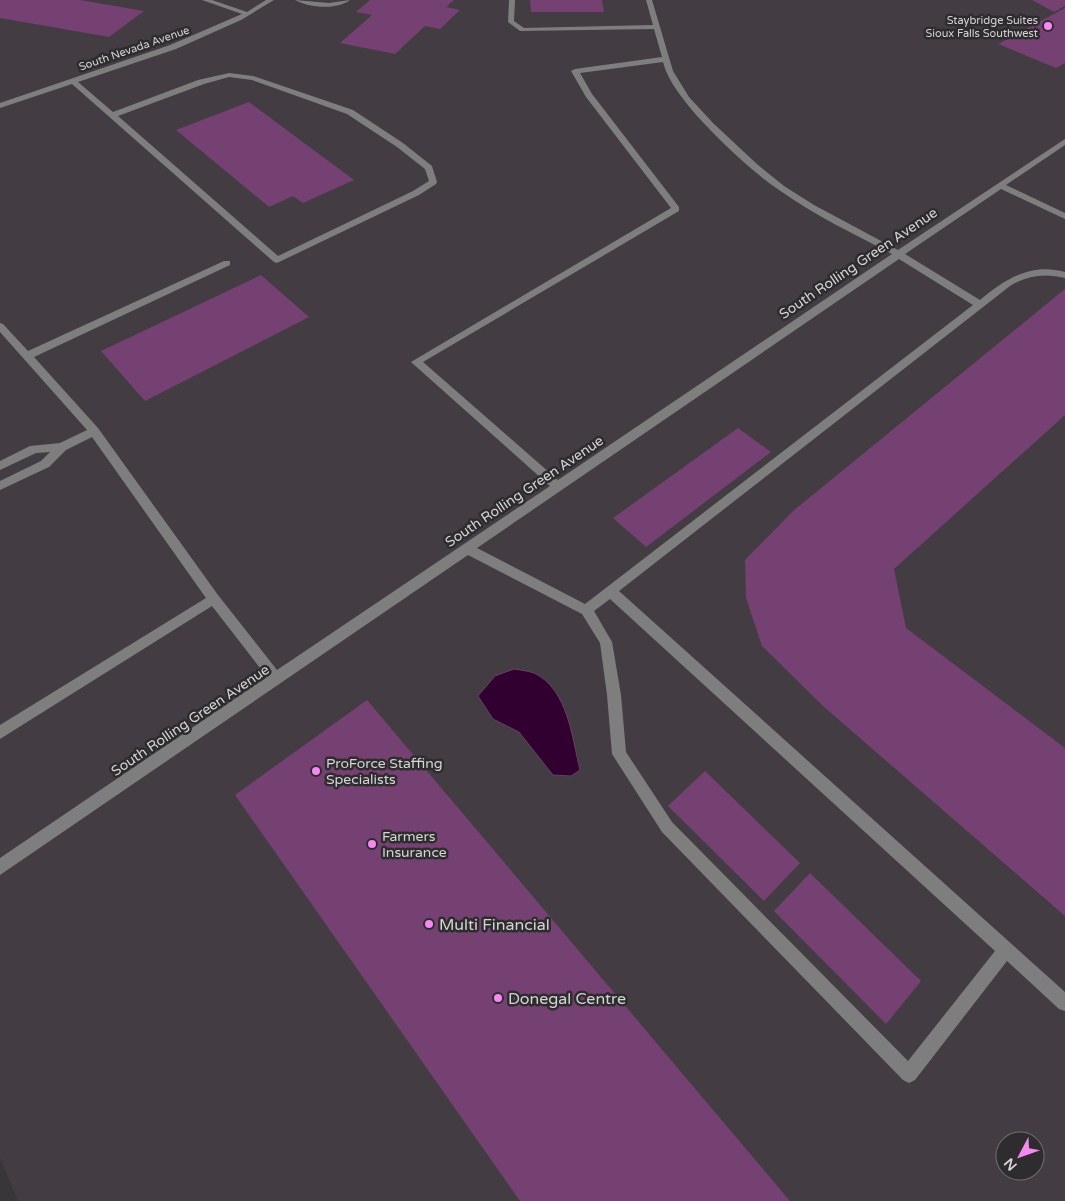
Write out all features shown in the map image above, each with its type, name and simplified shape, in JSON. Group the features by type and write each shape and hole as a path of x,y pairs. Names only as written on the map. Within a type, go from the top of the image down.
{"street":[{"path":"205,0 247,14"},
{"name":"South Nevada Avenue","path":"0,106 173,47 247,14 271,0"},
{"path":"298,0 322,5 340,4 347,0"},
{"path":"512,0 511,22 522,30 657,27"},
{"path":"649,0 669,71 686,98 710,125 755,167 781,188 811,207 898,254 980,305"},
{"path":"558,487 416,362 676,209 589,95 576,71 666,59"},
{"path":"74,81 277,260 416,194 433,182 429,168 400,145 350,112 253,78 229,75 201,82 113,115"},
{"name":"South Rolling Green Avenue","path":"0,867 1065,140"},
{"path":"1000,185 1065,216"},
{"path":"26,356 227,264"},
{"path":"586,610 1013,280 1031,274 1057,272 1065,276"},
{"path":"0,326 94,431 214,599 276,679"},
{"path":"0,486 45,464 62,447 94,431"},
{"path":"0,466 34,450 62,447"},
{"path":"467,549 586,610 606,642 614,695 619,754 667,827 909,1074 1006,950"},
{"path":"610,591 1065,1002"},
{"path":"0,734 214,599"}],"shaded area":[{"path":"0,0 1065,0 1065,1201 18,1201 0,1158"},
{"path":"514,669 534,673 545,680 561,702 571,729 580,770 571,776 553,775 519,732 493,719 478,696 495,676"}],"building":[{"path":"0,0 80,0 144,11 109,37 0,18"},
{"path":"370,0 454,0 446,7 460,10 440,29 425,26 395,54 340,43 372,15 356,12"},
{"path":"530,0 602,0 604,12 531,12"},
{"path":"1032,0 1065,0 1065,6 1054,12"},
{"name":"Staybridge Suites Sioux Falls Southwest","path":"1065,8 1065,63 1056,68 998,44"},
{"path":"249,102 354,180 303,203 293,196 269,207 176,130"},
{"path":"261,275 309,317 145,401 101,351"},
{"path":"1065,289 1065,415 894,569 906,628 1065,748 1065,916 823,706 762,646 746,598 745,560 793,511"},
{"path":"738,428 771,452 646,547 613,518"},
{"name":"Donegal Centre","path":"367,700 790,1201 520,1201 235,795"},
{"path":"705,771 800,863 764,901 668,806"},
{"path":"810,873 921,981 886,1024 774,911"}],"place":[{"name":"Staybridge Suites Sioux Falls Southwest","path":"1048,26"},
{"name":"ProForce Staffing Specialists","path":"316,771"},
{"name":"Farmers Insurance","path":"372,844"},
{"name":"Multi Financial","path":"429,924"},
{"name":"Donegal Centre","path":"498,998"}]}
